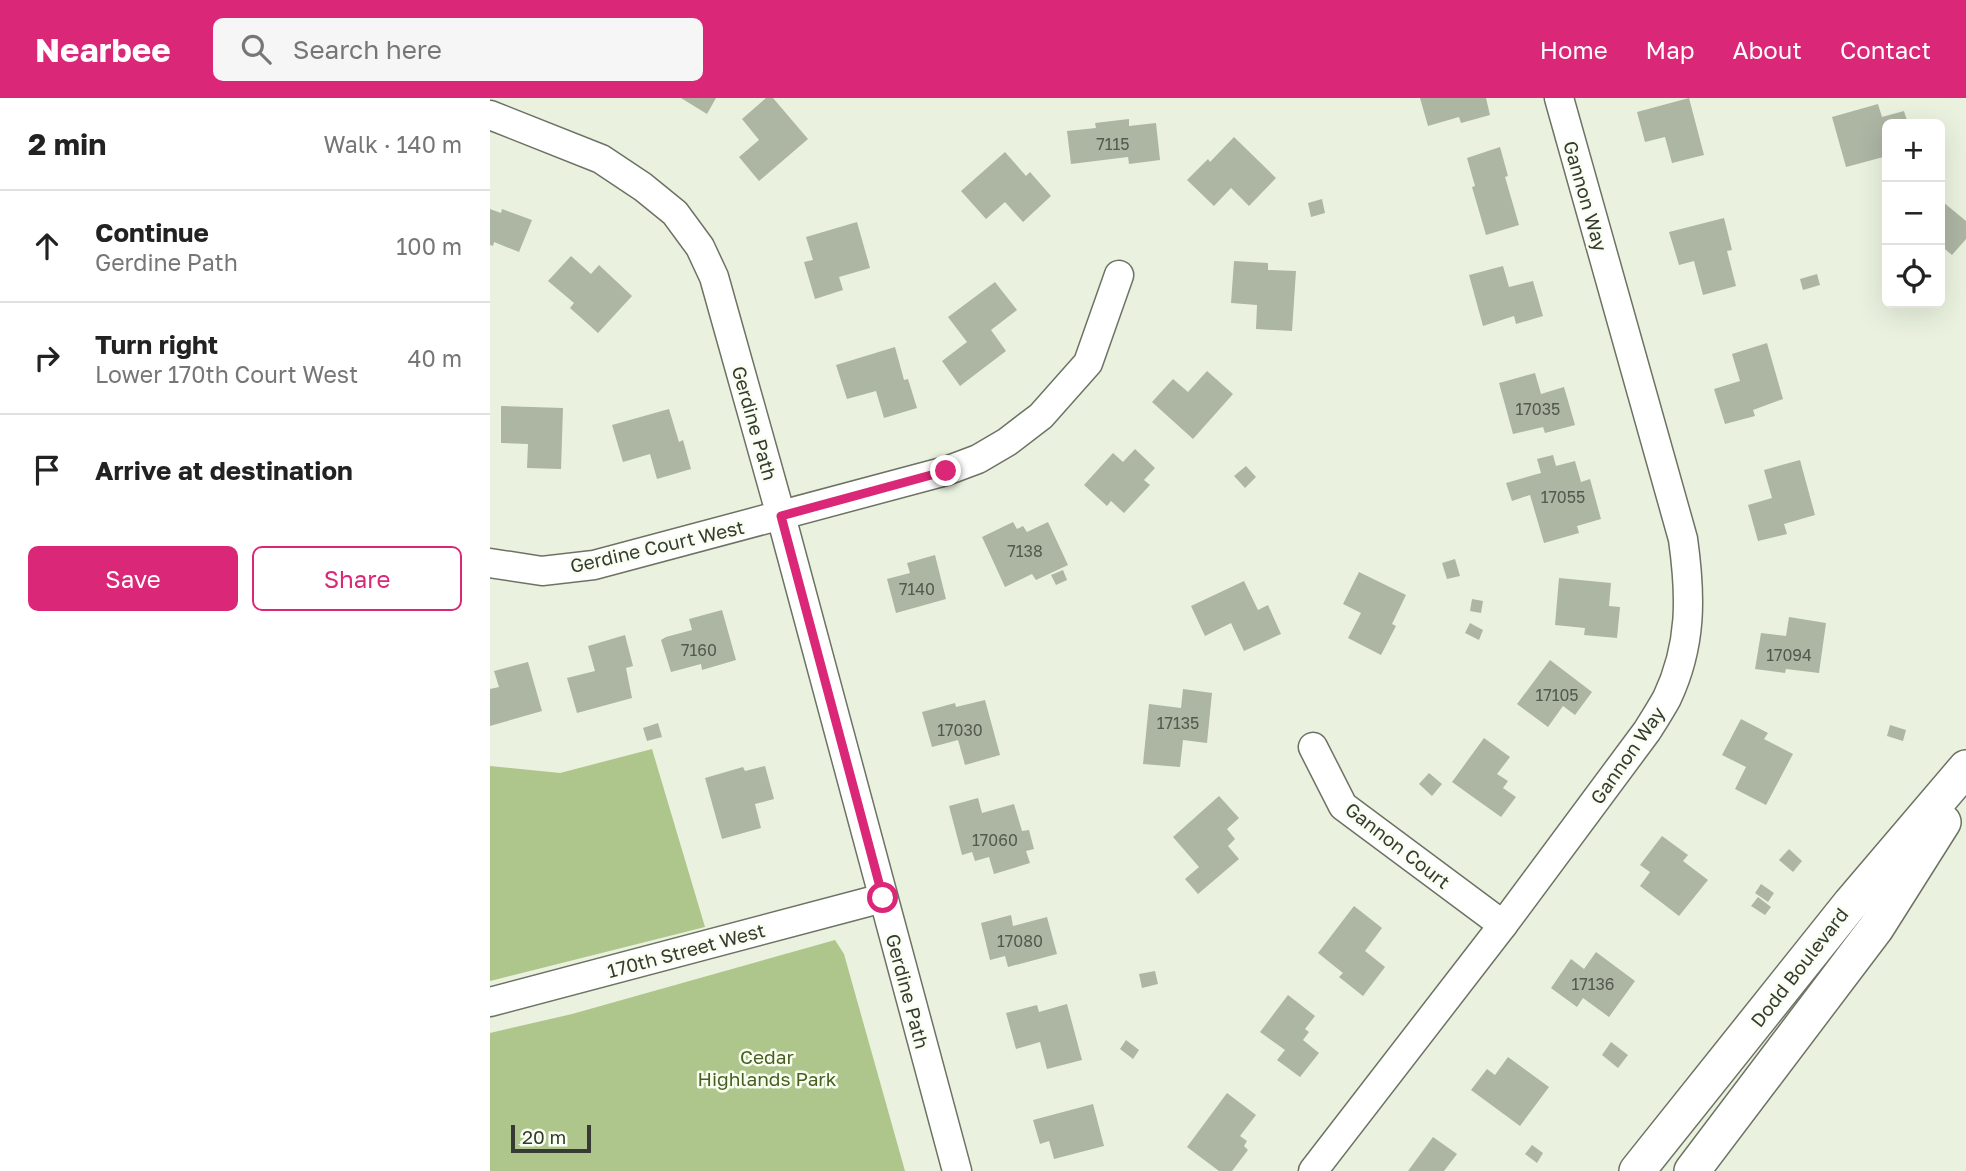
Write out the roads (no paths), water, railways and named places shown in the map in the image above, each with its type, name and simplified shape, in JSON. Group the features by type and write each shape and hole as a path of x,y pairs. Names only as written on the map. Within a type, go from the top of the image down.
{"street":[{"name":"Gannon Way","path":"1313,1171 1503,925 1647,731 1667,698 1681,660 1688,618 1689,580 1683,539 1559,98"},
{"name":"Gerdine Path","path":"490,115 601,159 643,187 675,213 700,247 714,277 957,1171"},
{"name":"Gerdine Court West","path":"490,563 542,571 594,565 946,471 978,459 1007,442 1041,416 1088,363 1119,275"},
{"name":"Gannon Court","path":"1313,747 1343,806 1503,925"},
{"name":"Dodd Boulevard","path":"1637,1171 1851,903 1966,768"},
{"name":"Dodd Boulevard","path":"1692,1171 1876,928 1966,787"},
{"name":"170th Street West","path":"490,1002 883,898"}],"park label":[{"name":"Cedar Highlands Park","path":"767,1067"}]}
